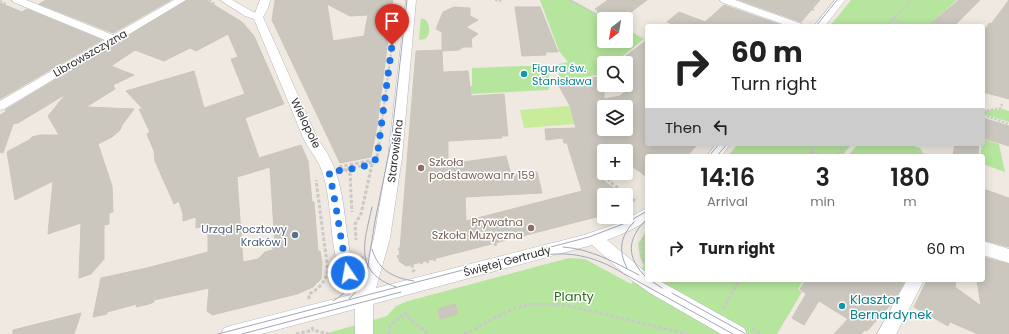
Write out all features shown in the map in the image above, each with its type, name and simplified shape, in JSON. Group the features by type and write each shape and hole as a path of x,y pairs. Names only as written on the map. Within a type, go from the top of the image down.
{"street":[{"path":"17,0 113,40"},
{"name":"Librowszczyzna","path":"0,106 181,0"},
{"path":"226,0 249,14 258,17 265,0"},
{"name":"Starowiślna","path":"364,334 364,299 382,238 388,206 396,148 411,0"},
{"path":"725,0 792,24"},
{"path":"821,24 840,0"},
{"name":"Wielopole","path":"258,17 312,142 322,155 330,170 336,201 342,248 348,273 353,284 364,299"},
{"path":"716,154 722,146"},
{"name":"Świętej Gertrudy","path":"230,334 594,238 631,224 645,215"},
{"path":"594,238 645,280"},
{"path":"985,249 1009,256"},
{"path":"647,282 738,334"},
{"path":"886,334 915,282"}],"path":[{"path":"495,0 501,1"},
{"path":"569,0 597,15"},
{"path":"888,24 911,0"},
{"path":"330,170 346,169 372,163 377,158 397,8"},
{"path":"893,18 899,20 903,24"},
{"path":"985,111 1001,108 1002,103"},
{"path":"985,116 1009,124"},
{"path":"814,146 811,152 818,154"},
{"path":"330,170 373,160 361,214 356,224 356,246"},
{"path":"330,170 346,169"},
{"path":"346,169 350,174 353,218 356,224"},
{"path":"309,299 309,294 316,291 325,282 328,271 330,170"},
{"path":"609,180 635,201"},
{"path":"645,236 641,246 645,263"},
{"path":"410,259 414,272"},
{"path":"464,334 514,308 534,304 565,306 688,334"},
{"path":"389,334 390,325 405,313 412,321 429,334"},
{"path":"296,334 313,328 329,334"}],"green space":[{"path":"540,0 572,0 597,14 597,48 633,48 623,56 597,56 597,75 561,82 556,65 568,62 559,51"},
{"path":"851,0 957,0 929,24 832,24"},
{"path":"421,18 426,20 429,30 425,39 419,40"},
{"path":"633,33 644,39 633,48"},
{"path":"538,66 548,71 551,84 548,90 469,94 467,87 472,86 472,68"},
{"path":"569,106 575,124 524,128 520,110"},
{"path":"1003,109 1009,111 1009,122 985,115 985,111"},
{"path":"985,140 999,144 1005,172 985,165 985,154 980,154 982,146 985,146"},
{"path":"736,146 850,146 844,154 730,154"},
{"path":"856,146 914,146 920,148 924,154 850,154"},
{"name":"Planty","path":"645,234 645,282 803,282 798,289 802,292 777,334 325,334 387,316 396,306 408,301 569,258 585,259 631,284 644,266 640,257 638,243"}],"building":[{"path":"46,0 171,0 113,33 39,4"},
{"path":"187,0 206,0 242,22 254,36 284,104 245,118 259,158 301,145 308,161 312,202 314,202 318,251 320,251 322,262 321,279 313,287 297,294 212,315 207,311 209,288 154,300 154,302 149,304 136,307 137,304 93,317 101,278 208,252 208,225 196,228 196,217 183,221 183,214 179,201 174,204 155,161 154,151 147,134 150,132 139,109 143,109 126,91 194,71 204,108 245,94 231,59 238,57 228,34 196,51 190,48 164,61 135,50 111,66 134,75 113,85 115,89 86,107 134,109 120,130 112,137 98,144 112,186 113,212 109,213 109,224 104,225 104,259 91,274 79,278 81,223 48,234 53,181 15,200 7,152 32,137 40,135 59,135 48,116 66,94 18,123 13,124 3,153 0,152 0,115 7,111 5,110","holes":["270,167 275,245 273,246 273,250 265,252 258,259 243,262 237,177"]},
{"path":"275,0 393,0 377,126 371,157 340,163 272,20","holes":["327,4 350,16 368,15 364,36 333,41"]},
{"path":"608,0 647,0 631,12 597,12 599,11 595,9"},
{"path":"739,0 820,0 801,22"},
{"path":"959,0 980,0 956,24 929,24"},
{"path":"1009,0 1009,99 985,93 985,27 987,28 989,23 991,24"},
{"path":"0,3 22,12 27,9 102,40 0,99"},
{"path":"724,5 778,24 672,24 667,22 679,12 705,22"},
{"path":"454,7 470,8 470,16 478,20 466,27 478,34 471,39 472,47 463,47 459,50 442,51 443,72 468,71 471,96 504,94 508,136 501,136 502,138 448,141 448,164 506,156 511,175 537,172 542,193 465,197 466,221 582,191 567,143 564,143 563,138 546,140 545,129 576,128 570,106 558,84 597,77 597,92 604,92 604,99 620,96 625,92 633,92 633,56 626,56 645,42 645,146 696,146 689,154 645,154 645,176 633,167 633,144 597,144 597,180 604,180 614,188 597,188 597,217 406,266 399,261 416,51 442,50 442,32 436,29 443,12"},
{"path":"515,7 540,7 558,52 545,52 546,55 522,56"},
{"path":"985,119 1009,126 1009,146 985,139"},
{"path":"955,146 979,146 978,154 953,154"},
{"path":"985,190 1009,198 1009,247 985,241"},
{"path":"985,258 1009,264 1009,334 978,334 950,322 948,326 914,307 926,282 956,282 955,287 981,306 977,282 985,282"},
{"path":"805,282 904,282 894,301 867,331 865,330 861,334 834,334 848,319 819,301 804,325 792,318 806,294 800,289"},
{"path":"455,304 458,314 440,319 438,309"},
{"path":"81,313 74,334 13,334 13,330"}],"tram line":[{"path":"368,266 375,221 391,143 407,0"},
{"path":"818,24 837,0"},
{"path":"711,154 717,146"},
{"path":"719,154 725,146"},
{"path":"368,266 365,255 365,244 372,207"},
{"path":"218,334 589,237 628,222 645,212"},
{"path":"645,221 635,234 631,248 635,263 645,276"},
{"path":"627,268 622,256 622,244 623,238 629,227 634,222"},
{"path":"563,247 593,253 639,275"},
{"path":"372,249 378,262 387,272 399,278 414,281"},
{"path":"539,256 567,254 585,257 603,263 733,334"},
{"path":"333,301 344,293 353,283 357,277 363,257"},
{"path":"349,299 362,285 368,266"},
{"path":"368,266 382,281 396,287"},
{"path":"653,282 662,288"},
{"path":"242,334 401,292"},
{"path":"672,293 746,334"}],"place":[{"name":"Figura św. Stanisława","path":"524,74"},
{"name":"Szkoła podstawowa nr 159","path":"421,168"},
{"name":"Prywatna Szkoła Muzyczna","path":"531,228"},
{"name":"Urząd Pocztowy Kraków 1","path":"295,235"},
{"name":"Klasztor Bernardynek","path":"842,306"}],"route":[{"path":"348,273 342,248 336,201 329,172 372,163 377,158 392,45"}]}
